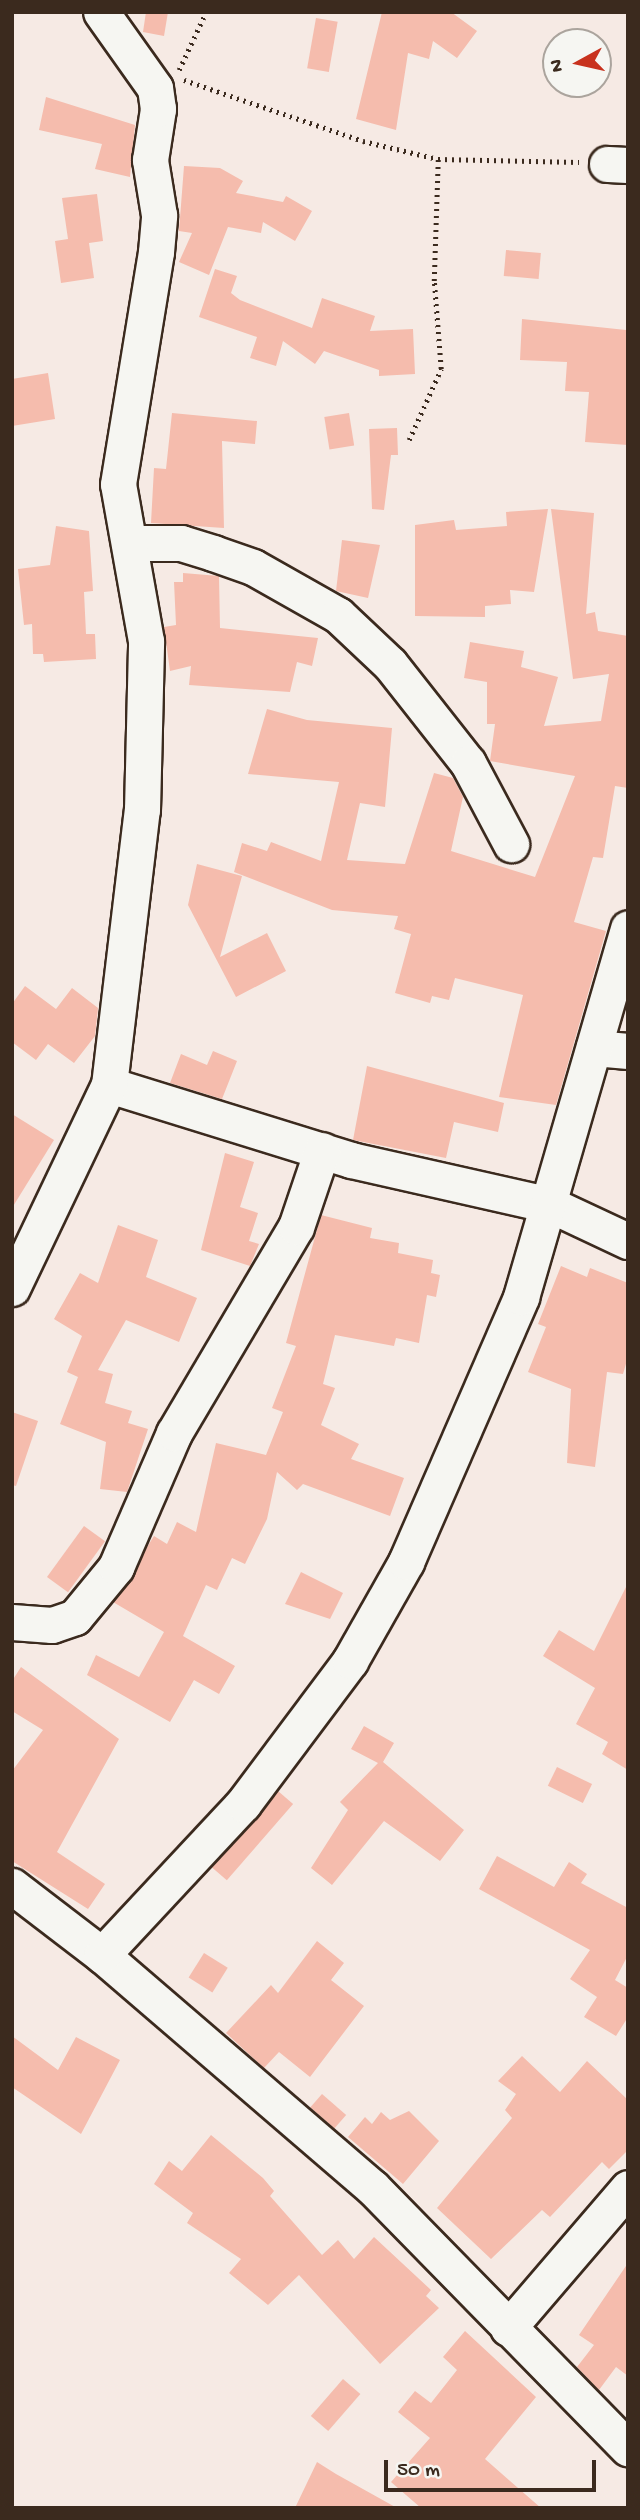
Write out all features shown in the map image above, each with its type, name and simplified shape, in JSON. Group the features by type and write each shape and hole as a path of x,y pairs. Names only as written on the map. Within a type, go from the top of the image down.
{"street":[{"path":"12,1288 109,1085 144,763 146,641 118,484 156,252 159,215 150,160 158,109 155,88 101,12"},
{"path":"129,543 181,543 213,553 253,567 338,615 390,664 468,763 511,844"},
{"path":"103,1955 243,1804 349,1661 411,1550 521,1297 551,1205 567,1127 611,1049 628,928"},
{"path":"109,1085 322,1150 551,1205 628,1241"},
{"path":"12,1622 52,1625 75,1616 116,1567 174,1433 296,1227 322,1150"},
{"path":"12,1886 103,1955 372,2187 628,2448"},
{"path":"508,2328 628,2188"}],"path":[{"path":"206,12 174,76 363,141 438,159 618,164"},
{"path":"409,440 441,369 434,281 438,159"}],"building":[{"path":"146,12 168,12 164,36 143,32"},
{"path":"382,12 451,12 477,31 457,58 433,41 429,59 408,53 396,130 356,119"},
{"path":"316,18 338,22 329,72 307,68"},
{"path":"46,97 135,125 130,177 95,169 102,144 39,130"},
{"path":"184,166 220,168 243,181 236,193 283,202 286,196 312,211 295,241 263,222 261,233 228,227 209,275 179,262 192,233 179,231"},
{"path":"97,194 103,241 89,243 94,278 61,283 55,241 68,239 62,198"},
{"path":"506,250 541,253 539,279 504,276"},
{"path":"215,269 237,276 231,293 240,300 312,328 322,298 375,316 370,331 413,329 415,374 379,376 379,370 324,351 315,364 283,341 276,366 250,358 257,337 199,317"},
{"path":"522,319 626,330 628,445 585,442 589,392 565,391 567,362 520,360"},
{"path":"48,373 55,419 12,426 12,379"},
{"path":"172,413 257,421 255,444 222,441 224,528 151,523 154,468 166,469"},
{"path":"349,413 354,446 329,450 324,417"},
{"path":"397,428 398,455 391,455 384,510 372,509 369,429"},
{"path":"548,509 534,592 510,590 511,604 485,606 485,617 415,616 415,525 454,520 456,530 507,526 506,512"},
{"path":"551,509 594,513 586,614 595,612 598,631 628,636 628,788 615,786 603,858 593,857 574,922 606,931 556,1105 499,1097 523,995 455,978 449,1000 432,996 430,1003 395,993 411,934 394,929 398,916 332,910 234,872 242,843 267,851 271,842 321,861 339,782 248,774 267,709 307,720 392,728 385,807 360,803 347,860 405,864 434,773 453,778 463,797 451,851 535,877 575,776 490,761 495,724 487,724 487,682 464,678 470,642 524,651 521,667 558,677 544,726 601,721 609,674 573,679"},
{"path":"56,526 89,531 93,591 84,592 86,634 95,634 96,659 44,662 43,654 33,654 32,624 24,625 18,569 50,565"},
{"path":"342,540 380,545 368,598 336,591"},
{"path":"183,573 219,576 220,628 318,638 312,666 297,662 290,692 189,685 191,666 170,671 164,627 176,625 174,582 183,582"},
{"path":"197,864 242,876 220,957 267,933 286,971 236,997 188,905"},
{"path":"25,986 56,1009 72,988 98,1008 95,1036 74,1063 48,1044 36,1060 12,1042 12,1004"},
{"path":"213,1051 237,1061 222,1099 170,1083 181,1054 207,1065"},
{"path":"367,1066 504,1103 498,1132 454,1122 446,1158 353,1140"},
{"path":"12,1114 54,1140 12,1208"},
{"path":"225,1153 254,1162 240,1207 258,1213 249,1241 259,1244 250,1266 201,1250"},
{"path":"321,1215 372,1228 370,1238 399,1243 398,1253 433,1260 431,1273 440,1275 436,1297 427,1295 419,1343 396,1338 394,1346 335,1335 323,1384 335,1388 321,1425 359,1444 351,1459 404,1478 390,1516 303,1484 297,1490 277,1472 267,1519 245,1564 232,1558 217,1590 206,1585 183,1636 235,1666 219,1694 194,1680 170,1722 87,1675 96,1655 139,1677 164,1632 113,1602 154,1536 167,1544 177,1522 196,1532 216,1443 266,1455 283,1412 272,1408 296,1346 286,1343"},
{"path":"118,1225 158,1240 146,1277 197,1298 179,1342 126,1320 98,1370 113,1374 105,1403 132,1411 128,1423 148,1429 127,1492 100,1489 106,1442 60,1424 78,1377 67,1372 82,1336 54,1319 80,1273 98,1283"},
{"path":"561,1266 587,1277 590,1268 628,1283 628,1357 623,1374 607,1372 595,1467 567,1463 571,1389 528,1372 546,1327 538,1324"},
{"path":"12,1412 38,1421 16,1486 12,1485"},
{"path":"84,1526 105,1541 68,1592 47,1577"},
{"path":"301,1572 343,1593 330,1619 285,1604"},
{"path":"628,1583 628,1770 602,1754 608,1742 576,1724 595,1688 543,1656 559,1630 594,1651"},
{"path":"21,1667 119,1739 57,1852 105,1884 88,1909 12,1861 12,1771 43,1730 12,1711 12,1681"},
{"path":"364,1726 394,1743 383,1762 464,1830 440,1861 384,1821 332,1885 311,1868 348,1810 340,1802 378,1763 351,1749"},
{"path":"557,1767 592,1784 583,1803 548,1786"},
{"path":"278,1791 293,1804 227,1880 212,1867"},
{"path":"497,1856 554,1887 569,1862 587,1874 581,1883 628,1908 628,1955 615,1980 628,1988 628,2017 616,2036 584,2017 597,1997 570,1979 590,1950 479,1889"},
{"path":"317,1941 344,1963 331,1980 364,2006 310,2077 279,2052 264,2068 226,2033 271,1985 278,1993"},
{"path":"204,1953 228,1968 212,1992 189,1978"},
{"path":"12,2036 58,2070 76,2037 120,2060 81,2134 12,2087"},
{"path":"522,2056 560,2092 587,2061 628,2100 628,2150 609,2169 602,2162 550,2217 542,2210 491,2259 437,2208 512,2118 505,2110 516,2094 498,2081"},
{"path":"322,2094 346,2115 334,2129 310,2108"},
{"path":"409,2111 439,2141 403,2184 348,2137 365,2117 372,2124 381,2112 390,2120"},
{"path":"211,2135 263,2178 274,2191 270,2196 322,2255 338,2240 354,2259 374,2237 431,2290 426,2296 439,2308 380,2364 299,2275 268,2305 229,2273 241,2259 187,2223 193,2213 154,2184 169,2161 182,2171"},
{"path":"628,2263 628,2376 616,2367 599,2390 577,2367 594,2345 579,2335"},
{"path":"465,2331 536,2397 485,2459 541,2508 421,2508 391,2482 430,2438 398,2412 415,2391 431,2403 457,2370 443,2357"},
{"path":"343,2379 360,2394 328,2431 311,2416"},
{"path":"317,2462 336,2474 397,2508 295,2508"}]}
